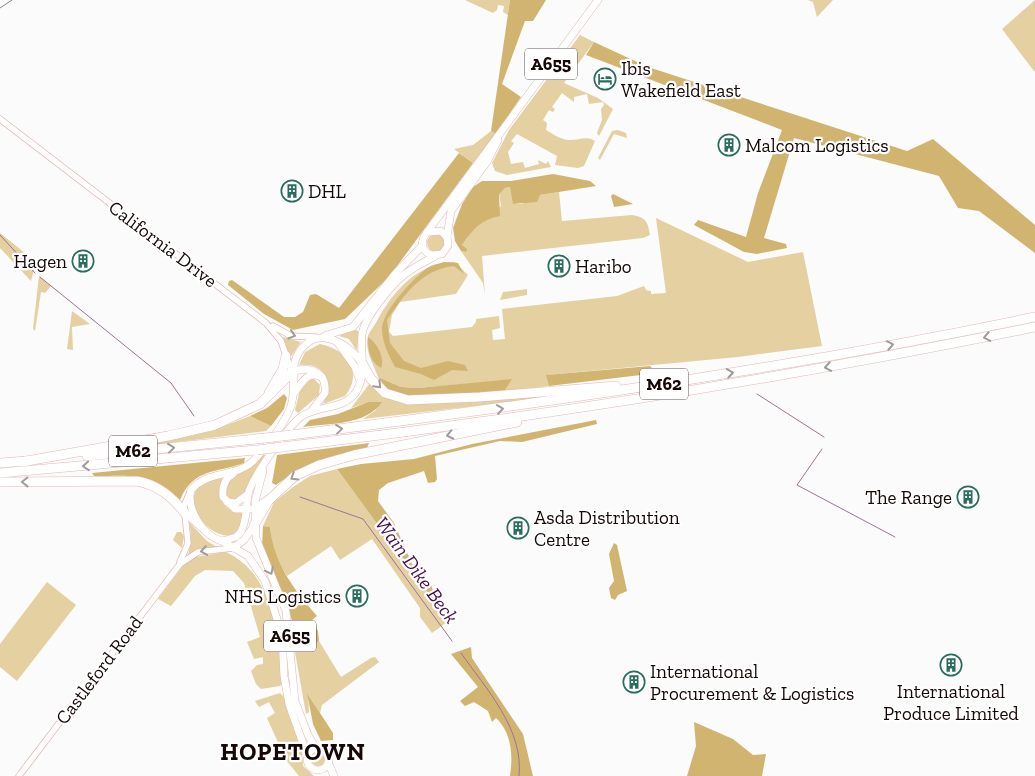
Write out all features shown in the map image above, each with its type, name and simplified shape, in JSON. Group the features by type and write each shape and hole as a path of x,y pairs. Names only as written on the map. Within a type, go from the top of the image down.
{"highway":[{"name":"M62","path":"0,463 265,438 475,412 702,378 891,345 1035,317"},
{"name":"M62","path":"0,474 256,450 457,425 635,399 831,367 1035,327"},
{"name":"M62","path":"267,398 274,381 283,369 286,356"},
{"name":"M62","path":"362,364 371,379 385,393 400,399 416,401 480,398 702,378"},
{"name":"M62","path":"22,462 198,430 245,413 267,398 292,372"},
{"name":"M62","path":"251,509 269,500 295,476 335,460 635,399"},
{"name":"M62","path":"0,482 137,481 147,483 165,492 184,512"},
{"name":"M62","path":"254,525 269,500"}],"main road":[{"name":"A655","path":"191,490 208,477 233,473 252,462 279,428 291,407 293,393 292,372 300,351 308,342 320,337 336,334 353,326 395,274 422,246 423,238 598,0"},
{"name":"A655","path":"306,414 340,404 351,398 360,382 362,334 369,319 398,280 446,250 450,211 486,162 504,128"},
{"path":"428,232 441,231 447,237"},
{"path":"422,246 427,253 435,256"},
{"path":"320,337 351,349 362,364"},
{"path":"337,342 355,367 360,382"},
{"path":"292,372 310,369 322,377"},
{"name":"A655","path":"293,393 306,377 317,374 322,377 325,393 319,403 297,420 252,483 248,494 260,552 279,589 286,611 290,635 292,680 296,701 308,735 316,748 325,750 334,776"},
{"name":"A655","path":"222,541 236,537 241,532 268,459"},
{"path":"233,473 227,477 223,486 226,501 235,509 251,509"},
{"path":"191,490 191,503 202,528"},
{"path":"226,501 236,503 248,494"},
{"name":"A655","path":"184,512 214,538 248,556 254,562 272,600 282,635 287,696 307,755 307,762 314,770"},
{"path":"232,548 244,540 254,525"},
{"path":"307,755 316,748"},
{"path":"314,770 323,769 328,762"},
{"path":"314,770 323,776"}],"street":[{"name":"California Drive","path":"0,119 266,323 291,336 320,337"},
{"name":"California Drive","path":"266,323 281,341 292,372"},
{"path":"184,512 186,500 191,490"},
{"name":"Castleford Road","path":"19,776 180,564 188,542 184,512"},
{"name":"Castleford Road","path":"180,564 198,552 232,548"}],"shaded area":[{"path":"465,0 510,0 508,15 503,12 504,6 498,5 497,10 493,13"},
{"path":"510,0 546,0 533,21 525,21 502,84 521,97 496,134 491,131"},
{"path":"808,0 833,0 817,17 813,2"},
{"path":"1035,0 1035,71 1034,71 1002,29"},
{"path":"580,35 594,42 564,83 598,98 613,109 599,136 597,133 602,120 601,109 604,105 603,102 589,104 587,94 574,97 574,102 562,93 552,107 555,109 553,112 549,110 543,120 547,123 546,130 559,137 568,140 588,138 595,141 584,166 578,168 555,165 557,156 517,134 511,141 514,143 508,152 511,164 523,162 525,168 539,164 538,160 546,164 548,161 551,167 507,175 495,171 492,163 509,130"},
{"path":"594,42 648,67 907,151 933,139 1035,225 1035,253 979,211 958,208 939,176 794,138 764,238 786,244 787,248 757,254 744,252 694,225 698,220 746,237 758,193 782,130 586,55"},
{"path":"618,130 626,133 627,138 614,134 600,160 598,158 612,131"},
{"path":"491,131 496,134 473,163 454,149 473,145"},
{"path":"459,153 473,163 389,277 345,319 293,330 264,314 228,285 229,281 232,280 284,317 295,317 303,312 310,295 316,294 339,308"},
{"path":"553,174 590,181 596,186 540,195 537,202 513,204 510,187 505,188 499,194 500,216 494,217 478,226 462,245 467,249 466,252 461,251 455,241 453,228 462,204 473,187 482,181 511,181"},
{"path":"510,187 514,204 522,204 540,195 559,192 562,221 632,215 646,221 650,235 643,238 482,256 485,295 483,283 461,251 466,252 462,245 471,232 501,206 499,193 505,188"},
{"path":"613,194 633,204 614,207 611,196"},
{"path":"656,218 748,262 803,252 822,346 738,357 547,375 549,386 504,392 511,380 418,388 401,387 378,377 368,352 368,336 384,308 400,288 419,272 442,263 455,262 468,275 456,294 400,302 392,315 389,332 393,336 472,327 476,319 499,316 500,328 492,330 493,340 505,339 502,309 617,296 644,286 646,290 651,291 651,294 666,293"},
{"path":"0,233 36,262 31,281 0,248"},
{"path":"436,234 442,237 445,243 442,249 436,252 430,249 427,243 430,237"},
{"path":"444,262 458,263 464,274 454,266 432,272 407,293 387,320 390,343 404,361 421,368 448,361 465,365 468,371 452,370 434,380 421,374 395,367 385,345 382,331 386,315 406,288 428,268"},
{"path":"39,276 51,286 45,293 41,292 35,331 33,329"},
{"path":"527,289 527,295 500,300 503,292"},
{"path":"72,311 90,324 72,327 73,350 67,349"},
{"path":"355,329 359,332 357,351 349,339 339,336"},
{"path":"283,337 301,342 290,358"},
{"path":"368,337 379,351 382,359 381,368 370,355"},
{"path":"320,344 338,351 350,363 353,371 353,379 345,396 323,404 328,388 328,381 325,375 315,367 299,365 305,352"},
{"path":"650,366 653,369 649,374 549,386 546,375"},
{"path":"378,377 401,387 418,388 512,379 504,392 427,397 398,394 388,389"},
{"path":"313,378 320,385 319,395 298,413 295,410 302,382"},
{"path":"370,383 390,397 413,403 544,395 552,397 363,419 376,410 368,402 351,408"},
{"path":"284,394 287,398 284,409 271,426 250,416 267,408"},
{"path":"368,402 382,402 375,410 356,419 335,424 303,427 310,420 338,414"},
{"path":"250,416 271,426 266,431 153,445 148,443 214,430"},
{"path":"596,420 597,424 522,442 500,441 435,456 437,479 435,482 428,483 424,471 388,483 379,490 378,501 394,523 417,575 422,575 424,583 430,582 436,599 448,616 446,618 337,469 361,464 414,459 472,444"},
{"path":"369,443 367,448 342,454 308,466 276,485 272,483 277,455"},
{"path":"262,455 265,455 246,493 242,498 230,501 226,496 225,489 232,476 248,469"},
{"path":"245,458 244,463 199,477 185,490 180,500 160,484 150,480 130,476 94,476 92,473"},
{"path":"337,469 446,618 447,622 432,633 420,617 420,608 372,539 340,560 331,546 287,576 283,570 275,553 270,527 263,526 274,502 310,476"},
{"path":"222,478 220,488 223,504 232,511 244,513 239,529 228,535 217,533 207,526 198,516 194,504 195,493 204,483"},
{"path":"189,522 207,541 217,547 199,550 188,555 191,539"},
{"path":"263,526 270,527 276,553 286,575 317,616 312,620 318,631 319,641 310,650 295,652 295,630 262,546"},
{"path":"177,532 181,532 184,536 182,548 173,540"},
{"path":"614,543 617,545 627,591 618,595 615,600 611,598 609,588 614,581 609,554"},
{"path":"226,552 242,562 255,575 271,608 283,682 280,686 261,689 256,684 251,671 257,665 263,664 263,657 254,659 247,642 260,637 244,583 233,571 205,570 195,576 171,606 158,599 184,564 195,557"},
{"path":"47,582 76,605 17,681 0,667 0,644"},
{"path":"319,641 341,677 371,658 375,657 379,662 322,705 320,713 308,694 309,712 306,714 295,652 310,650"},
{"path":"471,647 472,658 523,734 533,776 510,776 510,745 501,724 496,718 492,722 488,711 474,702 465,706 460,701 478,687 451,654"},
{"path":"280,693 286,699 302,750 303,766 314,776 299,776 286,760 267,718 275,713 269,702 259,707 255,701"},
{"path":"307,693 333,733 333,740 321,741 313,724"},
{"path":"694,722 733,739 753,755 766,754 762,776 687,776 696,746"},
{"path":"318,752 323,754 325,759 323,764 318,766 313,764 311,759 313,754"}],"waterway":[{"path":"0,235 35,273"},
{"name":"Wain Dike Beck","path":"40,277 171,383 194,416"},
{"path":"757,394 824,437"},
{"path":"822,449 797,485 895,537"},
{"name":"Wain Dike Beck","path":"300,497 363,519 452,641"},
{"name":"Wain Dike Beck","path":"461,653 492,695 509,726 516,742 519,776"}],"railway":[{"path":"0,8 12,0"}],"place":[{"name":"Ibis Wakefield East","path":"605,79"},
{"name":"Malcom Logistics","path":"729,145"},
{"name":"DHL","path":"292,191"},
{"name":"Hagen","path":"83,261"},
{"name":"Haribo","path":"559,266"},
{"name":"The Range","path":"968,497"},
{"name":"Asda Distribution Centre","path":"518,528"},
{"name":"NHS Logistics","path":"357,596"},
{"name":"International Produce Limited","path":"951,665"},
{"name":"International Procurement & Logistics","path":"634,682"}],"district":[{"name":"HOPETOWN","path":"293,751"}]}
